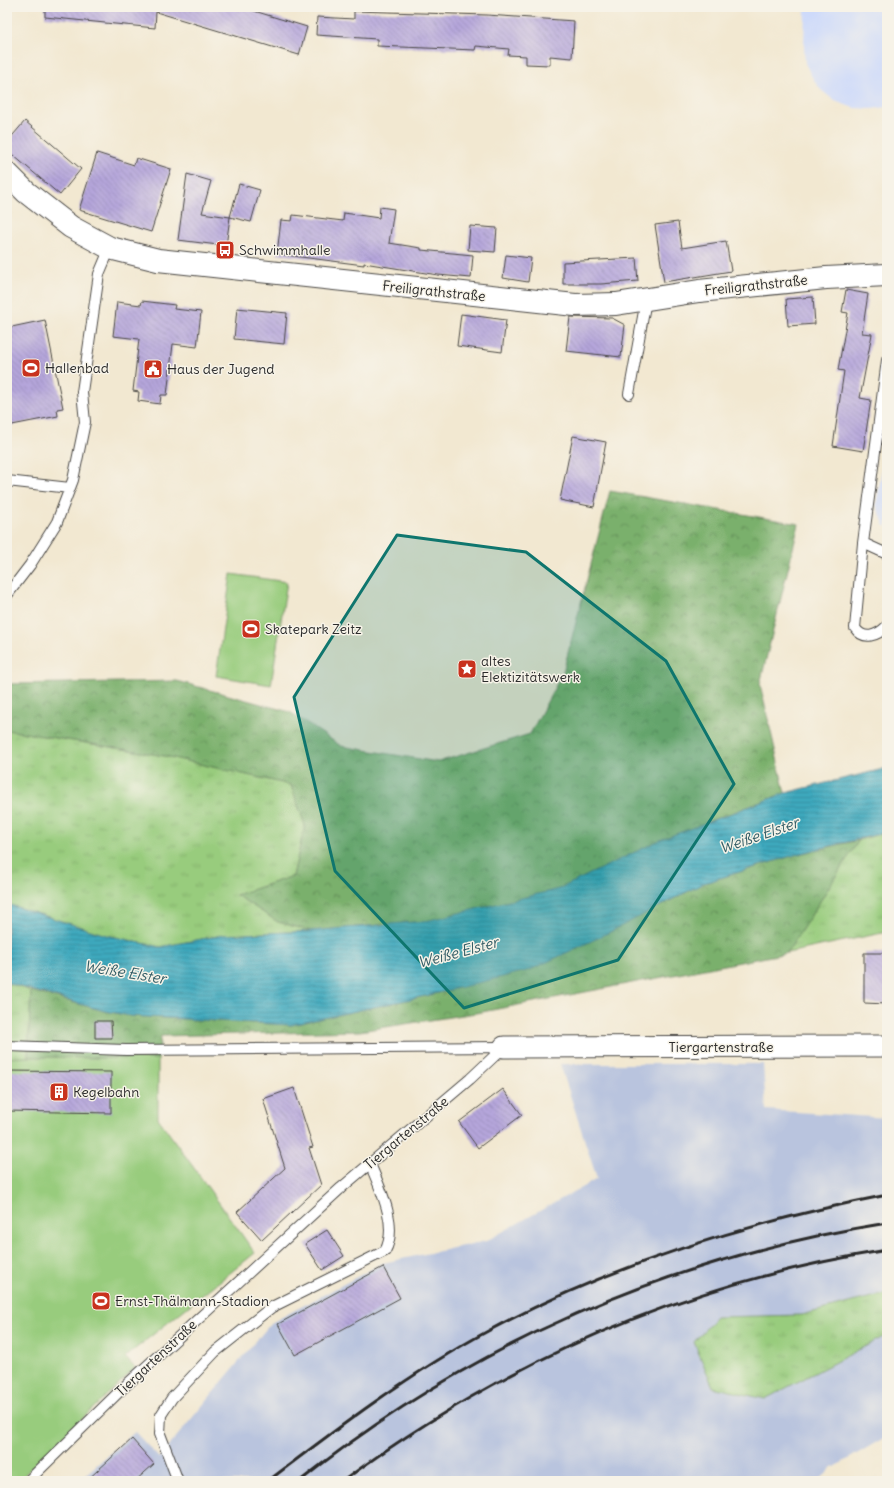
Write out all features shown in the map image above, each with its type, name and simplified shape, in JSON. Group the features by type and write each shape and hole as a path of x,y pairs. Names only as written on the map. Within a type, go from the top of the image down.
{"street":[{"name":"Freiligrathstraße","path":"7,173 26,192 71,227 110,248 179,264 575,305 646,300 727,288 826,278 887,275"},
{"name":"Tiergartenstraße","path":"504,1047 887,1046"}],"lane":[{"path":"7,595 30,565 58,522 70,488 85,422 82,392 99,274 110,248"},
{"path":"629,394 646,300"},
{"path":"887,360 863,543 855,628 859,634 867,636 876,635 887,626"},
{"path":"7,481 70,488"},
{"path":"863,543 887,554"},
{"path":"7,1046 126,1050 504,1047"},
{"name":"Tiergartenstraße","path":"36,1479 123,1388 370,1164 470,1079 504,1047"},
{"path":"178,1481 160,1434 161,1415 172,1398 215,1352 272,1307 384,1251 389,1243 386,1200 370,1164"}],"highlighted area":[{"path":"397,535 526,552 666,661 734,784 618,960 464,1008 335,871 294,697"}],"shaded area":[{"path":"805,7 887,7 887,107 871,109 854,108 835,101 821,90 805,63"},
{"path":"887,443 887,526 885,526 876,505"},
{"path":"560,1064 763,1064 766,1110 887,1118 887,1436 833,1468 818,1481 78,1481 135,1432 159,1458 271,1323 383,1263 486,1241 597,1179"}],"green space":[{"path":"610,491 799,524 760,684 785,793 660,840 559,889 426,921 311,931 278,922 236,895 293,876 305,825 291,785 165,756 7,730 7,684 177,681 290,712 341,746 438,762 530,734 563,672"},
{"name":"Skatepark Zeitz","path":"231,574 287,582 271,685 216,676"},
{"path":"7,730 165,756 291,785 305,825 293,876 236,895 278,922 311,931 223,935 160,947 106,935 7,904"},
{"path":"887,832 887,932 787,953 859,840"},
{"path":"859,840 787,953 482,1012 360,1031 161,1036 158,1059 28,1057 31,991 101,1010 130,1016 291,1025 434,994 530,970 602,936 704,883 798,854"},
{"path":"7,983 31,991 28,1057 7,1058"},
{"name":"Ernst-Thälmann-Stadion","path":"7,1058 158,1059 158,1118 255,1253 125,1357 135,1368 18,1481 7,1481"},
{"path":"887,1293 887,1335 765,1399 713,1387 694,1342 716,1317 802,1315"}],"water":[{"name":"Weiße Elster","path":"887,768 887,832 798,854 704,883 602,936 530,970 434,994 291,1025 130,1016 101,1010 7,983 7,904 106,935 160,947 223,935 311,931 426,921 559,889 660,840 785,793"}],"building":[{"path":"45,7 241,7 307,27 299,55 156,12 155,28 45,17"},
{"path":"354,11 487,15 574,21 572,58 550,56 550,65 526,64 526,56 508,55 509,49 476,46 475,50 377,46 377,39 316,35 317,17 354,19"},
{"path":"25,121 81,169 60,195 7,150 7,142"},
{"path":"97,153 134,165 136,158 171,169 151,232 79,210"},
{"path":"187,174 211,181 202,213 230,217 226,246 178,240"},
{"path":"239,184 260,190 251,222 230,217"},
{"path":"380,207 394,209 389,243 421,248 421,250 473,255 471,278 438,275 364,263 364,265 277,254 281,220 292,221 293,215 343,221 344,213 379,218"},
{"path":"678,222 682,248 726,241 731,271 664,282 655,225"},
{"path":"470,226 497,228 495,252 468,250"},
{"path":"506,255 531,258 528,282 503,278"},
{"path":"636,258 638,281 601,284 563,284 563,262"},
{"path":"846,290 868,294 862,333 872,334 860,398 871,400 863,451 833,446 844,371 838,370 848,313 842,312"},
{"path":"813,297 815,324 788,326 786,299"},
{"name":"Haus der Jugend","path":"142,301 175,305 174,309 201,312 197,347 173,344 167,395 161,395 160,404 138,401 139,392 133,391 139,339 113,336 117,302 141,305"},
{"path":"237,308 287,313 284,344 234,339"},
{"path":"461,314 506,320 502,352 457,346"},
{"path":"570,317 612,318 625,325 621,357 566,351"},
{"name":"Hallenbad","path":"45,320 63,408 57,409 58,416 7,426 7,328"},
{"path":"573,436 606,442 594,507 560,500"},
{"path":"864,953 887,953 887,1004 864,1003"},
{"path":"95,1021 111,1021 112,1038 95,1038"},
{"name":"Kegelbahn","path":"7,1071 111,1072 111,1113 7,1111"},
{"path":"294,1088 313,1147 309,1148 321,1185 262,1240 237,1212 285,1168 263,1099"},
{"path":"503,1089 522,1115 478,1148 459,1122"},
{"path":"327,1230 344,1256 322,1270 305,1244"},
{"path":"383,1267 400,1298 295,1355 278,1324"},
{"path":"132,1439 154,1464 135,1481 86,1481"}],"railway":[{"path":"268,1481 348,1421 403,1383 459,1347 535,1307 584,1285 633,1266 733,1232 784,1218 887,1195"},
{"path":"300,1481 365,1432 433,1388 503,1349 576,1314 651,1284 728,1259 807,1238 887,1223"},
{"path":"343,1481 405,1438 468,1398 534,1363 601,1332 670,1305 740,1283 813,1264 887,1250"}],"place":[{"name":"Schwimmhalle","path":"225,250"},
{"name":"Hallenbad","path":"31,368"},
{"name":"Haus der Jugend","path":"153,369"},
{"name":"Skatepark Zeitz","path":"251,629"},
{"name":"altes Elektizitätswerk","path":"467,669"},
{"name":"Kegelbahn","path":"59,1092"},
{"name":"Ernst-Thälmann-Stadion","path":"101,1301"}]}
